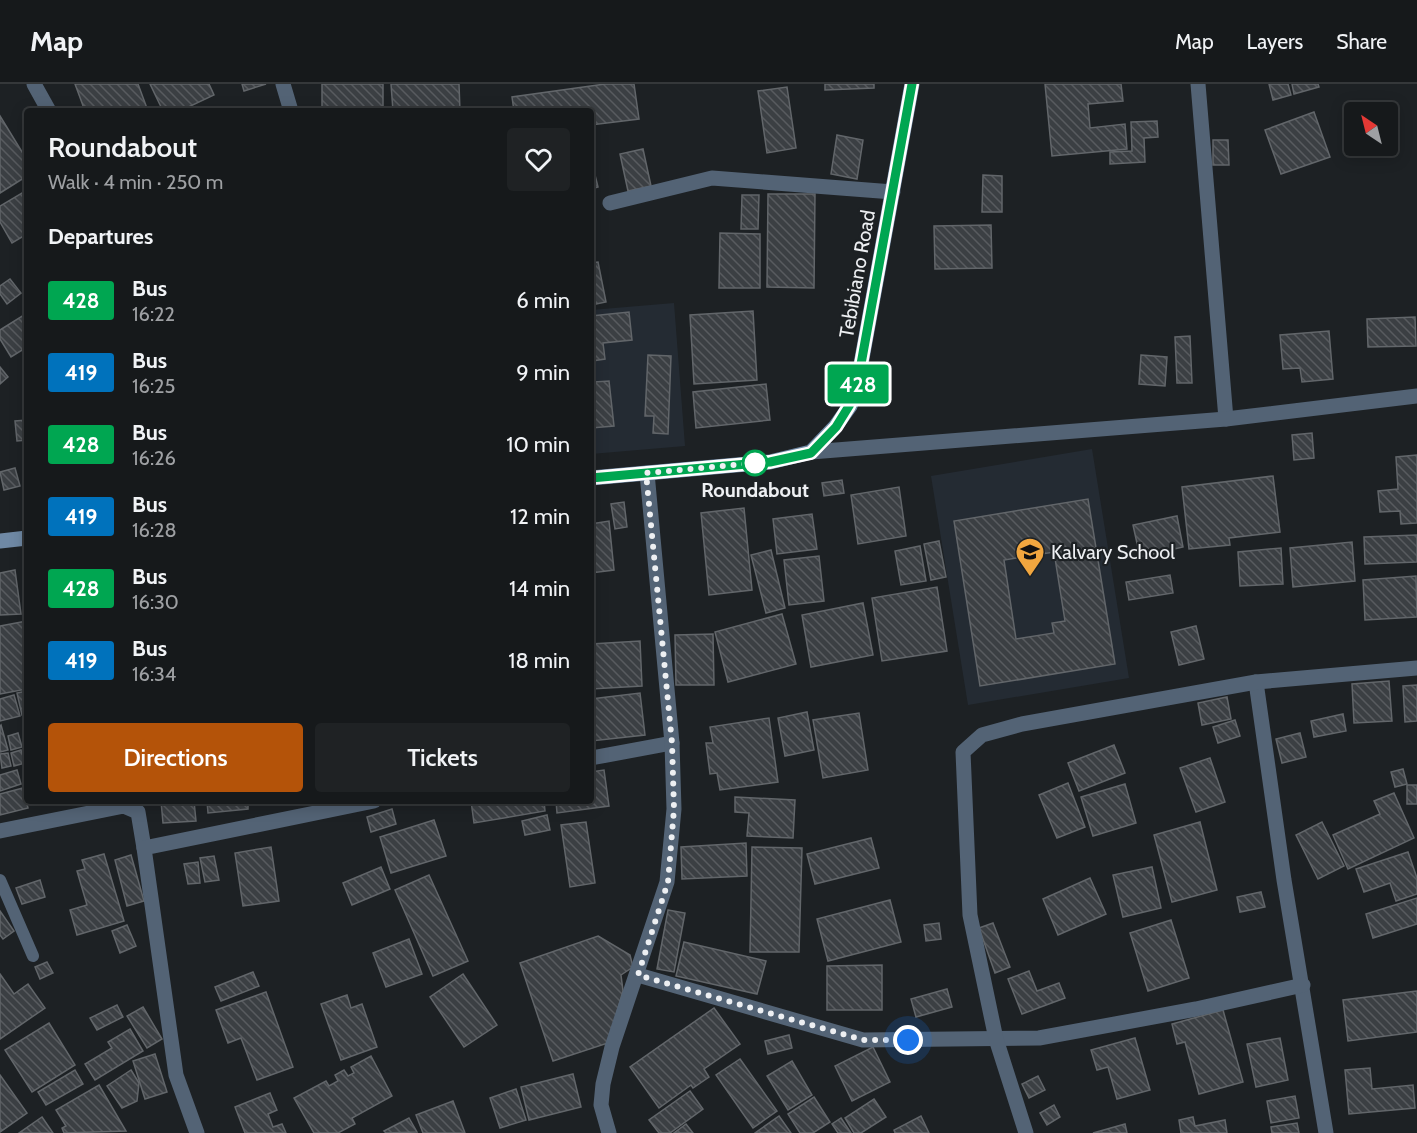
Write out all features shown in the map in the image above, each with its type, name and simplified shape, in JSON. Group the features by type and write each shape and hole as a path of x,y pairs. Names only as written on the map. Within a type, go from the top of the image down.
{"main road":[{"name":"Tebibiano Road","path":"811,453 836,427 849,406 857,386 912,84"},
{"path":"594,478 770,462 811,453"},
{"path":"0,541 24,538"}],"street":[{"path":"34,84 47,108"},
{"path":"283,84 290,108"},
{"path":"1198,84 1226,419"},
{"path":"610,203 712,178 893,192"},
{"path":"811,453 1226,419 1417,396"},
{"path":"609,1133 601,1105 603,1084 612,1047 668,882 674,809 672,743 646,473"},
{"path":"1026,1133 996,1039 970,915 963,752 982,735 1022,724 1256,682 1417,668"},
{"path":"1256,682 1284,880 1326,1133"},
{"path":"594,757 672,743"},
{"path":"144,848 359,804"},
{"path":"0,831 124,806 138,812 176,1075 197,1133"},
{"path":"638,975 863,1040 1039,1038 1196,1009 1303,985"}],"lane":[{"path":"0,880 33,956"}],"shaded area":[{"path":"674,303 685,446 594,454 594,310"},
{"name":"Kalvary School","path":"1092,449 1129,678 968,705 931,476"}],"building":[{"path":"75,84 138,84 147,108 84,108"},
{"path":"150,84 209,84 214,95 186,108 162,108"},
{"path":"242,84 266,84 244,91"},
{"path":"322,84 383,84 383,108 322,108"},
{"path":"391,84 459,84 460,108 393,108"},
{"path":"605,84 634,84 639,119 594,125 594,108 514,108 512,97"},
{"path":"825,84 874,84 874,88 825,90"},
{"path":"1045,84 1121,84 1123,101 1088,104 1090,128 1125,124 1127,149 1052,156"},
{"path":"1269,84 1288,84 1291,95 1273,100"},
{"path":"1292,84 1318,84 1319,87 1294,94"},
{"path":"787,87 796,148 767,153 758,91"},
{"path":"1314,112 1330,157 1281,174 1265,130"},
{"path":"0,116 24,155 24,178 0,193"},
{"path":"1157,121 1158,137 1144,138 1145,162 1110,164 1110,152 1132,151 1131,122"},
{"path":"837,135 863,140 857,179 831,174"},
{"path":"1213,140 1228,140 1229,165 1213,165"},
{"path":"643,149 651,186 628,191 620,154"},
{"path":"594,171 598,187 594,188"},
{"path":"983,175 1002,176 1002,212 982,212"},
{"path":"24,192 24,236 12,243 0,222 0,206"},
{"path":"768,194 815,194 814,288 767,287"},
{"path":"742,195 759,195 758,229 741,229"},
{"path":"991,225 992,268 935,269 934,226"},
{"path":"720,233 760,234 760,288 719,288"},
{"path":"598,262 606,302 594,304 594,263"},
{"path":"10,279 21,293 7,304 0,294 0,286"},
{"path":"753,311 757,380 694,384 690,315"},
{"path":"629,312 632,340 603,343 605,359 594,361 594,316"},
{"path":"24,315 24,349 11,357 0,339 0,330"},
{"path":"1415,317 1416,346 1368,347 1367,319"},
{"path":"1329,331 1333,379 1302,382 1300,368 1283,369 1280,335"},
{"path":"1190,336 1192,383 1177,383 1175,337"},
{"path":"648,355 671,356 668,434 653,433 654,416 645,416"},
{"path":"1141,355 1167,357 1165,386 1139,384"},
{"path":"0,367 8,377 0,384"},
{"path":"609,381 614,426 594,428 594,382"},
{"path":"766,384 770,420 696,428 693,392"},
{"path":"24,420 24,440 17,441 15,421"},
{"path":"1312,433 1314,458 1294,460 1292,435"},
{"path":"1417,455 1417,523 1401,524 1400,511 1380,512 1378,491 1398,489 1396,457"},
{"path":"15,468 20,486 4,490 0,472"},
{"path":"1273,476 1280,532 1229,538 1230,545 1189,549 1182,487"},
{"path":"842,480 844,493 824,496 822,483"},
{"path":"899,487 906,536 858,544 851,495"},
{"path":"1088,499 1115,664 980,686 954,521","holes":["1054,552 1065,621 1052,623 1054,633 1016,639 1004,560"]},
{"path":"624,502 627,527 615,529 611,504"},
{"path":"744,508 752,590 709,595 701,513"},
{"path":"812,514 817,549 777,554 773,519"},
{"path":"1177,516 1183,547 1140,557 1133,525"},
{"path":"609,521 614,570 594,573 594,524"},
{"path":"1417,535 1417,562 1365,564 1364,537"},
{"path":"939,541 946,577 931,580 924,544"},
{"path":"1352,542 1355,581 1293,587 1290,548"},
{"path":"920,546 926,581 901,585 895,551"},
{"path":"1281,548 1283,584 1240,586 1238,552"},
{"path":"771,550 785,608 766,613 751,555"},
{"path":"819,556 824,601 789,605 784,560"},
{"path":"15,570 21,614 0,615 0,573"},
{"path":"1170,575 1173,593 1129,600 1126,582"},
{"path":"1416,576 1417,617 1365,620 1363,580"},
{"path":"937,587 947,651 882,661 872,598"},
{"path":"863,603 873,655 811,667 802,615"},
{"path":"782,614 796,664 728,682 715,632"},
{"path":"24,622 24,690 0,694 0,626"},
{"path":"1196,626 1204,659 1179,665 1171,632"},
{"path":"713,634 714,685 676,685 675,635"},
{"path":"640,641 642,686 594,689 594,644"},
{"path":"1389,681 1392,721 1354,723 1352,684"},
{"path":"1417,685 1417,721 1405,722 1403,686"},
{"path":"24,692 24,714 22,715 17,693"},
{"path":"640,693 645,735 594,741 594,699"},
{"path":"14,695 20,716 0,721 0,699"},
{"path":"1227,697 1231,719 1202,725 1198,703"},
{"path":"807,712 814,750 785,756 778,718"},
{"path":"859,713 868,770 823,778 813,720"},
{"path":"1343,714 1346,731 1314,737 1311,721"},
{"path":"769,718 778,782 720,790 717,773 710,774 706,743 713,743 710,727"},
{"path":"1235,720 1240,736 1218,743 1213,727"},
{"path":"0,726 8,750 0,752"},
{"path":"18,733 22,747 11,750 8,736"},
{"path":"1300,733 1306,757 1282,763 1276,739"},
{"path":"1114,745 1125,773 1079,791 1068,763"},
{"path":"21,750 24,763 14,766 11,753"},
{"path":"8,753 11,766 2,768 0,754"},
{"path":"1210,758 1225,802 1196,812 1180,768"},
{"path":"1403,769 1407,784 1395,787 1391,772"},
{"path":"17,770 21,784 0,791 0,775"},
{"path":"604,770 609,806 557,813 556,804 594,804 594,772"},
{"path":"1068,783 1085,827 1057,838 1039,795"},
{"path":"1125,784 1136,823 1093,836 1081,797"},
{"path":"1407,785 1417,785 1417,804 1407,804"},
{"path":"23,788 24,804 27,804 28,808 0,815 0,794"},
{"path":"1394,793 1414,838 1348,869 1333,835 1380,814 1374,801"},
{"path":"735,797 795,800 793,838 747,836 749,813 735,812"},
{"path":"161,804 194,804 196,821 163,823"},
{"path":"207,804 248,804 248,809 208,813"},
{"path":"471,804 544,804 545,811 474,823"},
{"path":"392,809 396,824 371,832 367,817"},
{"path":"547,815 550,830 525,835 522,821"},
{"path":"434,820 446,856 391,873 380,837"},
{"path":"586,822 595,883 570,887 561,825"},
{"path":"1200,822 1217,890 1172,902 1154,835"},
{"path":"1322,822 1344,866 1318,879 1296,835"},
{"path":"871,838 879,868 815,884 807,854"},
{"path":"746,843 747,876 682,879 681,847"},
{"path":"271,847 279,901 243,906 235,853"},
{"path":"752,847 802,848 799,952 750,952"},
{"path":"1408,852 1417,878 1417,894 1396,901 1390,883 1364,892 1356,869"},
{"path":"104,854 124,921 77,935 70,910 87,905 77,871 85,869 82,860"},
{"path":"131,855 144,901 127,906 115,860"},
{"path":"214,856 219,880 205,882 200,858"},
{"path":"198,862 200,883 188,884 184,864"},
{"path":"381,867 390,889 352,905 343,883"},
{"path":"1152,867 1161,908 1123,917 1113,875"},
{"path":"429,875 468,961 433,976 395,890"},
{"path":"1090,878 1106,914 1058,935 1043,899"},
{"path":"40,880 45,897 22,904 16,888"},
{"path":"1261,892 1265,907 1240,912 1237,897"},
{"path":"1417,898 1417,924 1373,938 1366,914"},
{"path":"890,900 901,942 828,961 817,919"},
{"path":"668,910 685,913 674,972 657,969"},
{"path":"0,911 14,931 3,939 0,935"},
{"path":"1171,920 1189,978 1148,991 1130,933"},
{"path":"939,923 941,939 926,941 924,925"},
{"path":"993,923 1010,967 995,973 979,928"},
{"path":"127,925 136,946 120,953 112,931"},
{"path":"598,936 630,955 633,967 621,975 623,991 608,1043 553,1061 520,963"},
{"path":"409,939 422,974 386,987 373,953"},
{"path":"684,942 766,961 757,994 676,976"},
{"path":"47,962 53,973 40,979 35,967"},
{"path":"882,965 882,1010 827,1010 827,966"},
{"path":"1029,971 1037,991 1059,983 1065,998 1022,1014 1008,979"},
{"path":"253,972 259,986 221,1001 215,987"},
{"path":"0,974 14,994 28,984 45,1008 0,1039"},
{"path":"463,974 497,1025 464,1047 430,997"},
{"path":"947,989 952,1007 916,1017 911,999"},
{"path":"1417,991 1417,1032 1348,1041 1343,1000"},
{"path":"266,992 293,1067 257,1080 241,1038 228,1043 216,1010"},
{"path":"347,995 351,1008 362,1004 377,1047 341,1060 321,1004"},
{"path":"117,1005 123,1017 97,1030 90,1018"},
{"path":"143,1007 162,1039 147,1048 127,1016"},
{"path":"714,1008 740,1044 704,1069 709,1077 693,1088 691,1085 659,1108 630,1067"},
{"path":"1223,1010 1243,1082 1199,1094 1185,1042 1177,1044 1172,1024"},
{"path":"49,1023 75,1065 32,1092 5,1050"},
{"path":"130,1029 143,1051 95,1080 85,1064 112,1048 108,1042"},
{"path":"789,1035 792,1048 768,1054 765,1041"},
{"path":"1135,1038 1150,1090 1117,1099 1108,1067 1097,1070 1091,1050"},
{"path":"1280,1038 1288,1080 1256,1087 1247,1044"},
{"path":"873,1047 890,1082 852,1101 835,1066"},
{"path":"155,1054 167,1092 145,1099 133,1061"},
{"path":"371,1056 392,1096 352,1118 355,1124 338,1133 314,1133 294,1098 326,1081 329,1086 338,1081 335,1075 344,1070 348,1076 354,1073 351,1067"},
{"path":"740,1059 777,1111 753,1128 716,1075"},
{"path":"792,1061 812,1095 788,1110 767,1076"},
{"path":"1370,1068 1372,1089 1413,1085 1415,1108 1349,1114 1345,1070"},
{"path":"75,1070 83,1084 46,1105 38,1092"},
{"path":"131,1070 139,1083 137,1101 122,1108 107,1086"},
{"path":"573,1074 581,1107 529,1120 521,1087"},
{"path":"0,1075 27,1113 0,1132"},
{"path":"1038,1076 1045,1090 1029,1098 1022,1084"},
{"path":"99,1085 126,1131 64,1133 62,1128 66,1126 56,1110"},
{"path":"516,1089 526,1120 500,1128 490,1098"},
{"path":"690,1091 703,1109 670,1133 659,1133 649,1120"},
{"path":"270,1093 277,1110 268,1114 273,1127 282,1124 286,1133 245,1133 235,1107"},
{"path":"1295,1096 1299,1118 1271,1123 1267,1101"},
{"path":"814,1097 830,1122 813,1133 800,1133 788,1114"},
{"path":"874,1099 886,1117 861,1133 854,1133 845,1118"},
{"path":"453,1101 465,1133 423,1133 416,1115"},
{"path":"1054,1105 1060,1117 1047,1125 1040,1113"},
{"path":"779,1116 791,1133 755,1133"},
{"path":"921,1116 929,1133 895,1133 894,1130"},
{"path":"42,1117 53,1133 19,1133"},
{"path":"1193,1117 1195,1126 1225,1120 1227,1133 1181,1133 1179,1120"},
{"path":"409,1118 417,1132 386,1133 384,1131"},
{"path":"841,1118 851,1133 838,1133 832,1124"},
{"path":"1297,1123 1299,1133 1272,1133 1271,1127"},
{"path":"686,1124 693,1133 674,1133"},
{"path":"1125,1124 1127,1133 1093,1133"}],"bus line":[{"name":"428","path":"594,478 770,462 811,453 836,427 849,406 857,386 912,84"}],"place":[{"name":"Roundabout","path":"755,463"},
{"name":"Kalvary School","path":"1030,578"}],"route":[{"path":"755,463 646,473 672,743 674,809 668,882 638,975 863,1040 908,1040"}]}
